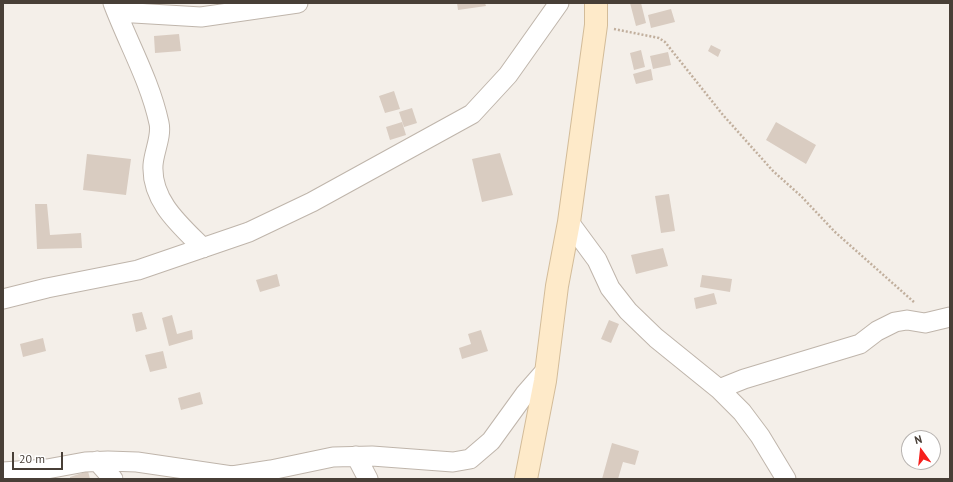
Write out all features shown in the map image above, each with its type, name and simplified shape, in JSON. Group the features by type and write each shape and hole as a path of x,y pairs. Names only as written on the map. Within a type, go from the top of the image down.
{"main road":[{"path":"526,479 546,370 557,286 570,222 596,25 596,3"}],"street":[{"path":"203,248 168,212 159,197 154,178 153,164 160,125 147,82 115,8 201,17 298,3"},
{"path":"3,300 47,288 138,270 249,232 312,202 472,114 508,75 558,3"},
{"path":"570,222 597,260 610,288 628,311 656,338 719,390 742,412 760,436 786,479"},
{"path":"719,390 744,379 860,344 877,331 895,322 907,320 925,323 945,318"},
{"path":"3,472 48,470 97,461 137,462 232,476 271,470 333,457 356,456 453,462 470,459 490,441 525,394 546,370"},
{"path":"356,456 368,479"},
{"path":"97,461 113,479"}],"path":[{"path":"596,25 659,38 666,42 723,115 773,171 800,196 834,232 918,305 945,318"}],"building":[{"path":"457,3 485,3 486,6 458,10"},
{"path":"630,3 641,3 646,23 636,26"},
{"path":"671,9 675,22 651,28 648,15"},
{"path":"179,34 181,51 155,53 154,36"},
{"path":"711,45 721,50 718,57 708,51"},
{"path":"641,50 645,67 634,70 630,53"},
{"path":"668,52 671,65 653,69 650,56"},
{"path":"651,69 653,80 636,84 633,74"},
{"path":"394,91 400,109 385,113 379,96"},
{"path":"412,108 417,123 404,127 399,112"},
{"path":"402,122 406,135 390,140 386,127"},
{"path":"776,122 816,145 806,164 766,140"},
{"path":"500,153 513,195 482,202 472,159"},
{"path":"87,154 131,159 126,195 83,190"},
{"path":"669,194 675,231 661,233 655,196"},
{"path":"35,204 47,204 50,235 81,233 82,248 37,249"},
{"path":"663,248 668,266 636,274 631,255"},
{"path":"277,274 280,286 260,292 256,280"},
{"path":"702,275 732,279 730,292 700,287"},
{"path":"714,293 717,304 696,309 694,298"},
{"path":"142,312 147,329 136,332 132,314"},
{"path":"172,315 177,334 192,330 193,339 169,346 162,318"},
{"path":"609,320 619,324 611,343 601,339"},
{"path":"481,330 488,351 462,359 459,348 471,344 468,334"},
{"path":"43,338 46,351 23,357 20,344"},
{"path":"163,351 167,368 150,372 145,355"},
{"path":"200,392 203,404 181,410 178,398"},
{"path":"612,443 639,451 635,465 623,462 618,479 602,479"},
{"path":"88,471 90,479 70,479 70,477"}]}
